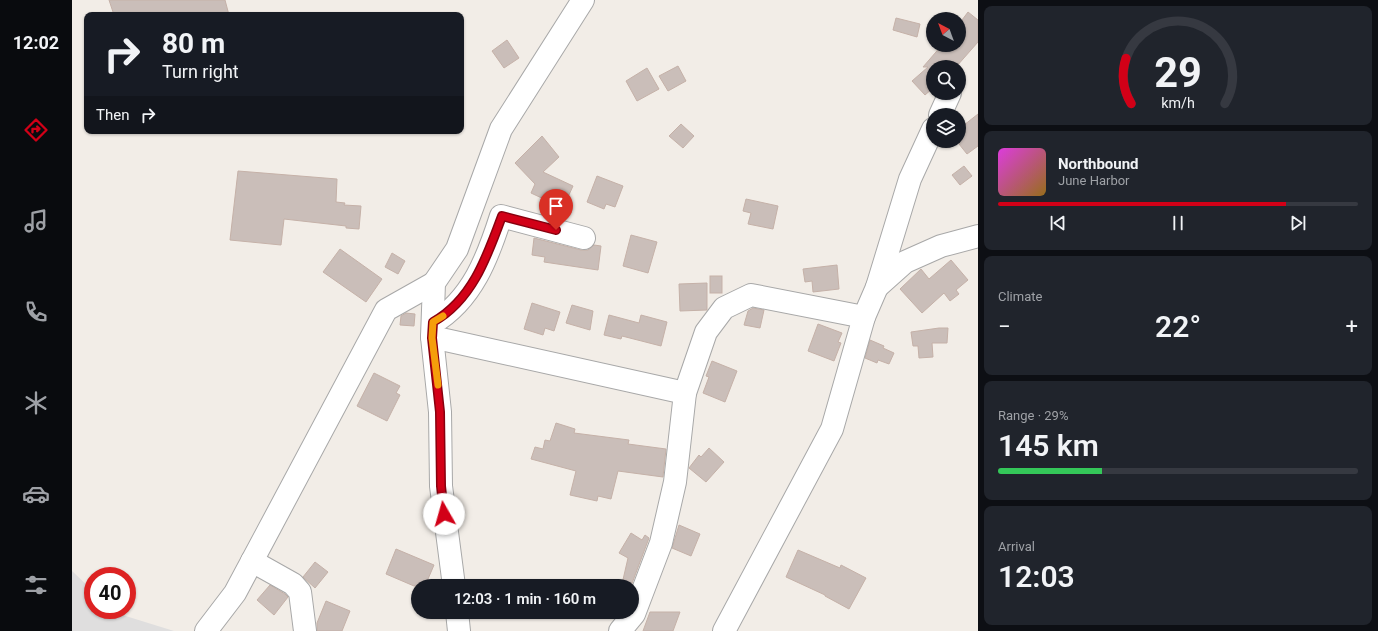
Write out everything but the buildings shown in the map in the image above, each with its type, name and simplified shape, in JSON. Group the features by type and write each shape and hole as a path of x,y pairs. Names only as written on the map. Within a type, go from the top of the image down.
{"street":[{"path":"206,631 235,593 386,310 434,283 457,249 501,129 583,0"},
{"path":"724,631 832,429 864,317 877,286 910,179 926,144"},
{"path":"432,330 442,317 474,283 490,249 502,216 584,238"},
{"path":"877,286 905,262 941,246 978,236"},
{"path":"434,283 432,330 440,412 441,486 453,579"},
{"path":"620,631 634,614 662,543 675,482 685,393 706,332 724,308 751,295 864,317"},
{"path":"432,330 685,393"},
{"path":"252,561 293,584 300,592 305,631"},
{"path":"457,619 458,631"}],"shaded area":[{"path":"72,571 84,582 84,619 135,619 174,631 72,631"}],"slow traffic":[{"path":"438,385 432,338 433,322 443,316"}],"route":[{"path":"444,514 441,486 440,412 432,338 433,322 442,317 474,283 490,249 502,216 556,230"}]}
